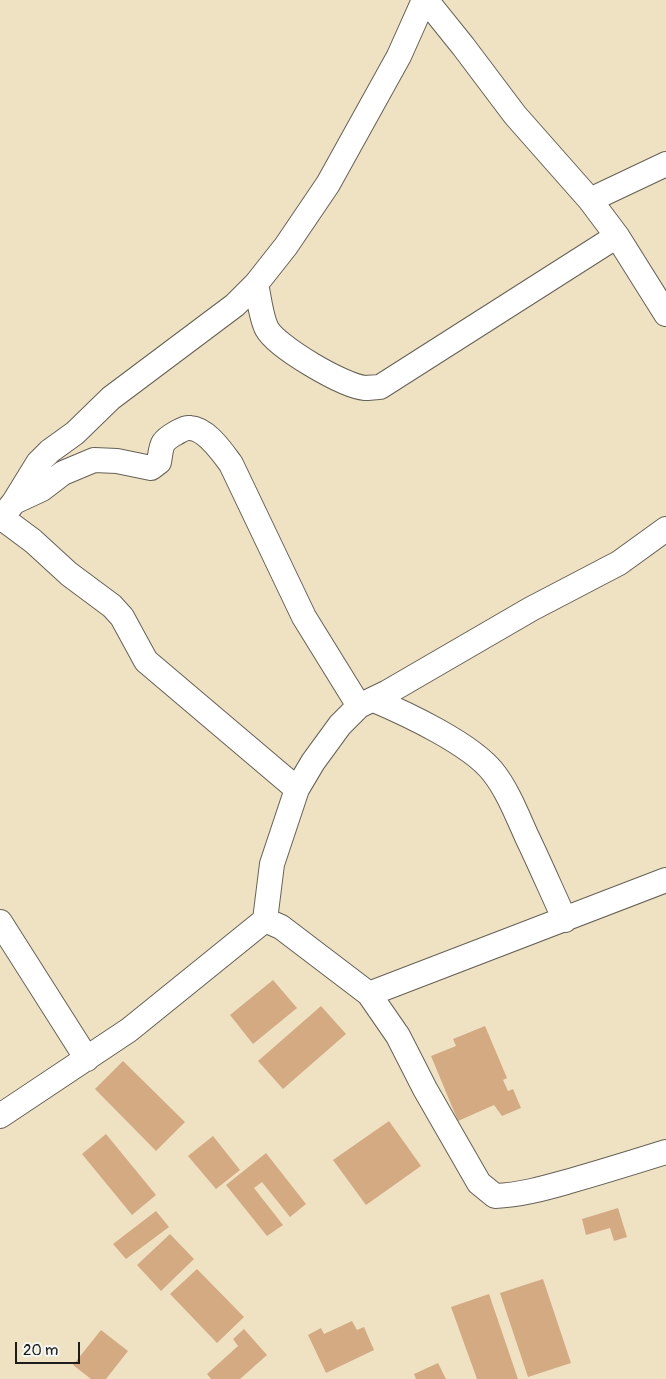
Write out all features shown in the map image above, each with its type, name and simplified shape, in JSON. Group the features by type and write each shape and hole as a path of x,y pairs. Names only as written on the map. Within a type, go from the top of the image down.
{"street":[{"path":"5,513 38,463 50,451 74,433 111,398 236,306 256,284 286,246 328,184 399,56 425,0 463,46 515,115 590,200 617,236 666,314"},
{"path":"590,200 666,164"},
{"path":"256,284 266,327 271,335 293,353 345,382 364,388 380,387 617,236"},
{"path":"5,513 63,473 94,460 117,461 151,468 159,462 161,444 185,428 196,429 207,436 231,464 304,617 366,703 403,712 474,754 493,772 512,802 565,920"},
{"path":"5,513 69,574 112,606 122,617 146,661 297,789"},
{"path":"0,1116 129,1030 265,920 272,864 297,789 313,762 340,725 366,703 531,609 619,563 666,529"},
{"path":"368,994 666,880"},
{"path":"265,920 281,927 368,994 398,1036 425,1089 479,1183 495,1196 515,1195 535,1190 620,1167 666,1152"},
{"path":"0,922 87,1059"}],"building":[{"path":"273,980 297,1008 253,1044 230,1015"},
{"path":"321,1006 346,1034 283,1089 258,1061"},
{"path":"485,1026 507,1078 503,1080 508,1091 513,1089 521,1108 502,1116 494,1105 458,1121 431,1056 456,1046 453,1039"},
{"path":"123,1061 185,1122 156,1151 95,1089"},
{"path":"389,1121 421,1166 366,1205 333,1160"},
{"path":"106,1134 156,1195 132,1215 82,1154"},
{"path":"213,1136 240,1170 216,1189 188,1156"},
{"path":"266,1153 306,1204 290,1217 262,1182 254,1188 283,1225 267,1236 226,1185"},
{"path":"618,1208 627,1237 614,1241 610,1228 586,1235 582,1219"},
{"path":"156,1211 169,1227 126,1259 113,1244"},
{"path":"170,1234 194,1259 161,1291 137,1265"},
{"path":"197,1269 244,1317 217,1343 170,1294"},
{"path":"543,1279 571,1363 528,1377 500,1293"},
{"path":"489,1294 518,1379 477,1379 451,1307"},
{"path":"352,1321 357,1330 364,1327 374,1350 326,1373 308,1335 321,1328 324,1334"},
{"path":"244,1329 267,1355 240,1379 211,1379 207,1374 238,1346 233,1339"},
{"path":"101,1330 128,1351 106,1379 91,1379 73,1365"},
{"path":"438,1363 446,1379 416,1379 414,1374"}]}
